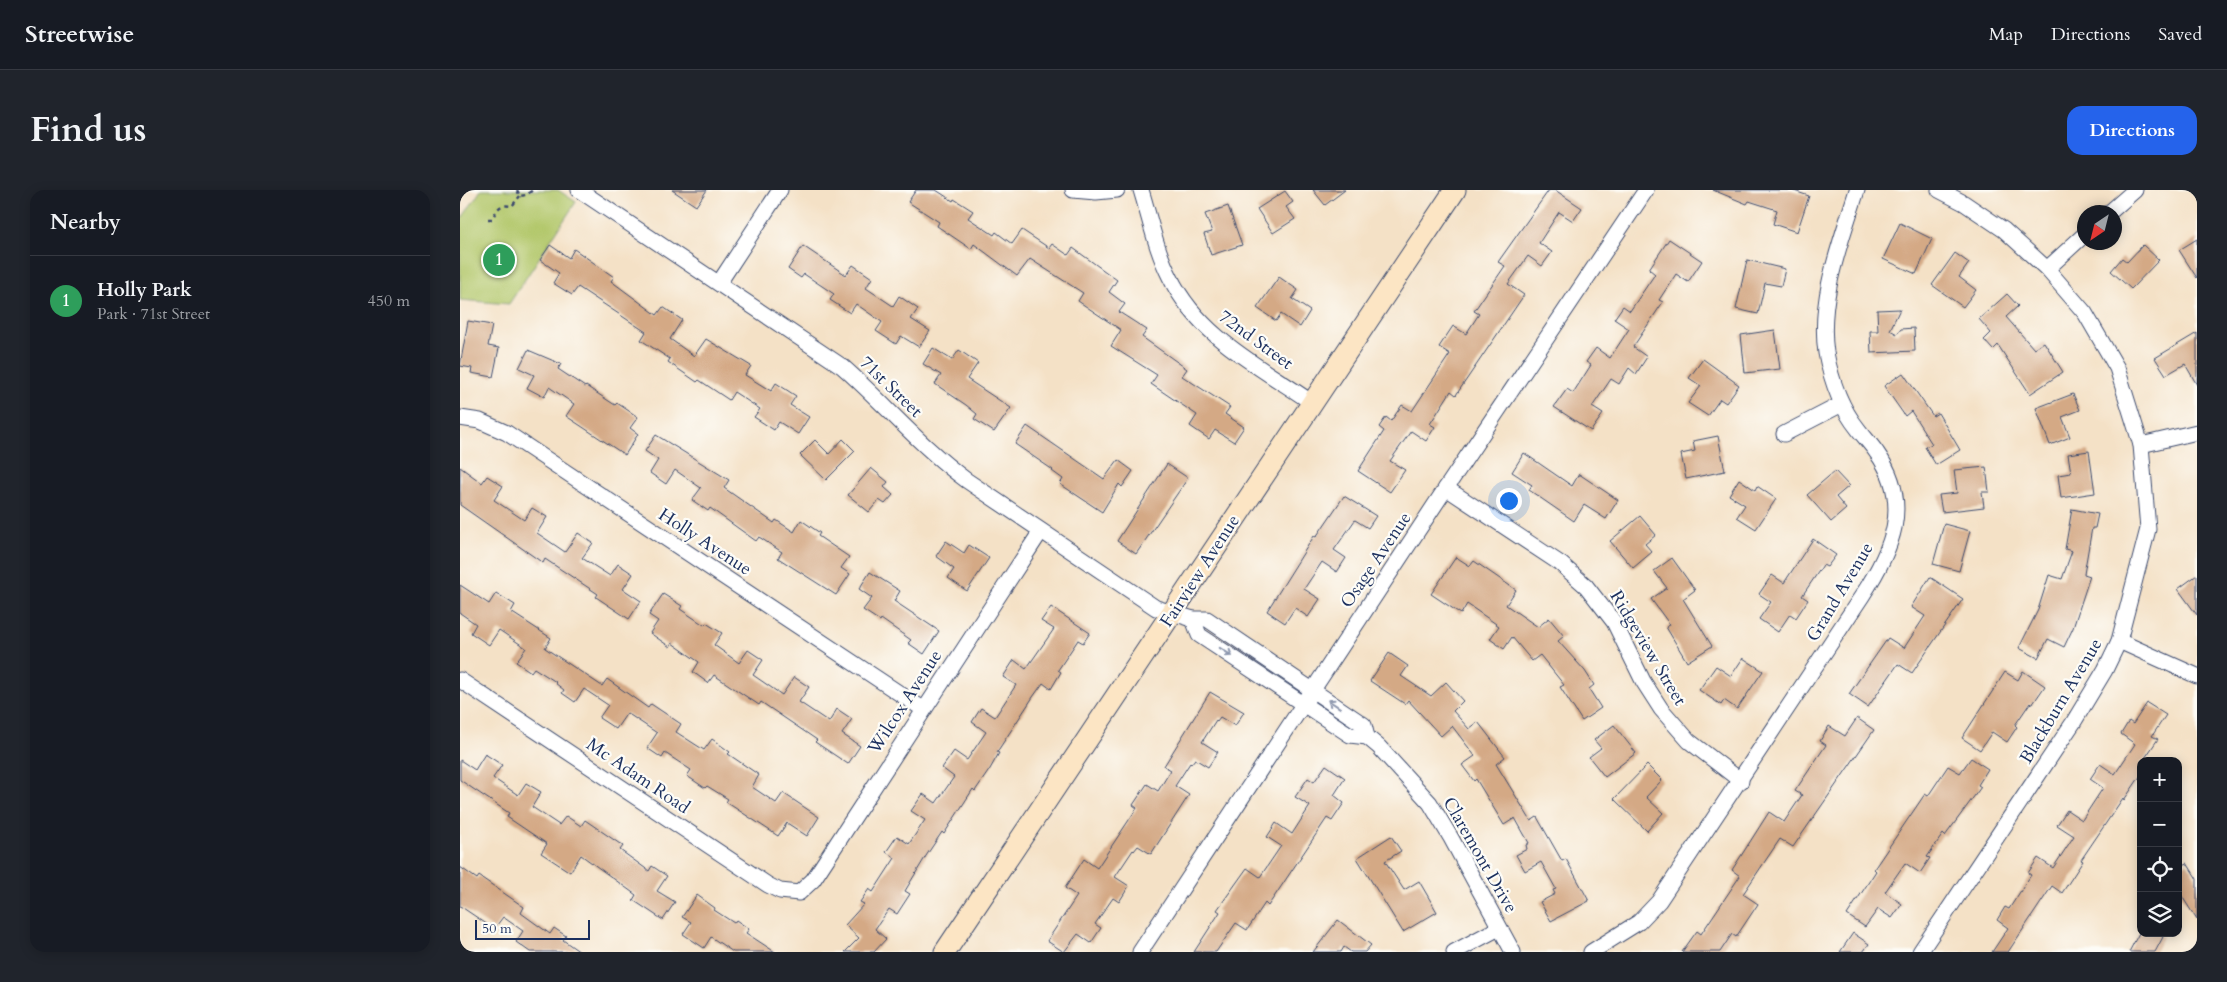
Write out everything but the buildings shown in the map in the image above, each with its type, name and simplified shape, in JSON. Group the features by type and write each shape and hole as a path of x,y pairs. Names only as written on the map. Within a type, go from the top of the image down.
{"street":[{"name":"71st Street","path":"579,190 719,282 843,367 879,399 943,463 1156,608 1183,616"},
{"path":"719,282 780,190"},
{"path":"1073,190 1096,192 1117,190"},
{"name":"72nd Street","path":"1141,190 1167,271 1194,315 1224,343 1311,402"},
{"name":"Fairview Avenue","path":"945,952 1183,616 1311,402 1454,190"},
{"name":"Osage Avenue","path":"1140,952 1446,488 1646,190"},
{"name":"Grand Avenue","path":"1591,952 1639,922 1659,901 1741,781 1877,573 1889,550 1895,529 1895,498 1890,474 1878,453 1857,428 1842,404 1826,352 1826,302 1834,266 1857,190"},
{"name":"Blackburn Avenue","path":"1920,952 2073,723 2104,670 2119,641 2148,529 2141,445 2118,368 2085,313 2047,269 2004,230 1964,203 1939,190"},
{"path":"2118,205 2134,190"},
{"path":"2047,269 2077,241"},
{"path":"1784,434 1842,404"},
{"name":"Holly Avenue","path":"460,418 480,421 507,433 923,709"},
{"path":"2141,445 2197,432"},
{"name":"Ridgeview Street","path":"1446,488 1561,564 1586,586 1614,622 1643,680 1661,709 1689,740 1741,781"},
{"name":"Wilcox Avenue","path":"799,892 813,880 1041,530"},
{"name":"Claremont Drive","path":"1183,616 1207,618 1364,725 1367,737"},
{"name":"Claremont Drive","path":"1183,616 1199,634 1350,735 1367,737 1379,747 1430,803 1513,952"},
{"path":"2119,641 2197,676"},
{"name":"Mc Adam Road","path":"460,680 768,885 780,891 799,892"},
{"path":"1454,952 1499,928"}],"path":[{"path":"517,190 520,196"},
{"path":"488,219 492,219 499,206 503,204 512,206 520,196 526,195 533,190"}],"green space":[{"path":"481,190 558,190 576,202 509,304 460,300 460,221"}],"place":[{"name":"Holly Park","path":"499,260"}]}
